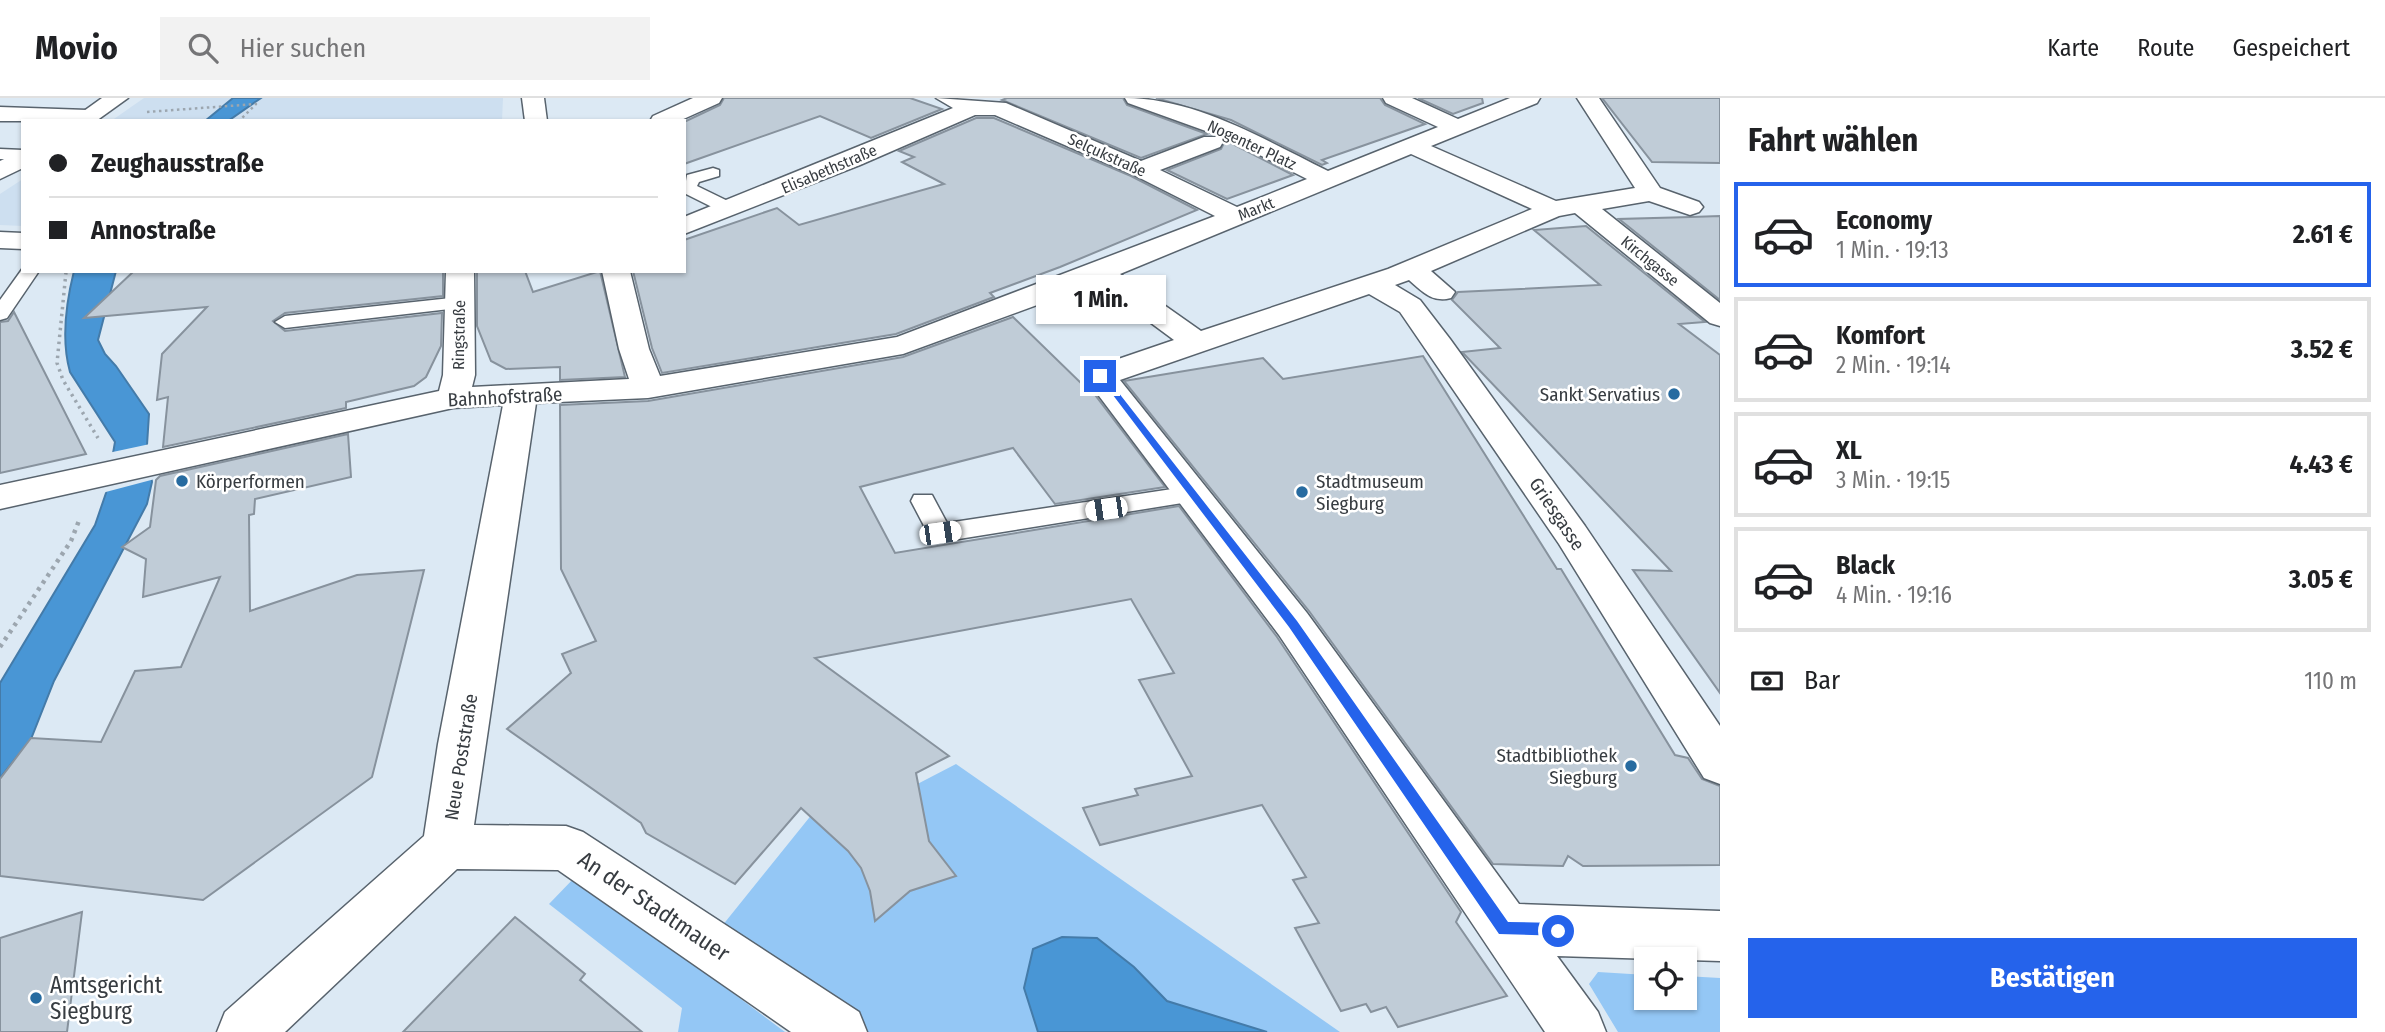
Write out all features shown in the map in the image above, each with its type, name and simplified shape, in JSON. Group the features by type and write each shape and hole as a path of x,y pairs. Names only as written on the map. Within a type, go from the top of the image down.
{"street":[{"path":"0,114 84,119 117,98"},
{"path":"533,98 536,119"},
{"path":"665,119 710,98"},
{"name":"Selçukstraße","path":"947,98 972,107 998,108 1140,169 1237,216"},
{"name":"Nogenter Platz","path":"1136,98 1236,134 1326,180"},
{"path":"1394,98 1457,127"},
{"path":"1588,98 1651,193"},
{"name":"Markt","path":"1010,307 1412,146 1508,102"},
{"name":"Elisabethstraße","path":"686,225 972,107"},
{"path":"1140,169 1212,142"},
{"path":"1412,146 1566,206"},
{"path":"0,172 21,157"},
{"path":"1578,1032 1293,624 1100,376 1372,284 1566,206 1651,193 1690,207"},
{"name":"Kirchgasse","path":"1566,206 1720,317"},
{"path":"0,240 21,241"},
{"path":"1412,269 1441,292"},
{"path":"1100,272 1197,342"},
{"name":"Ringstraße","path":"453,398 459,375 460,273"},
{"path":"617,273 634,349 648,388"},
{"name":"Griesgasse","path":"1372,284 1410,306 1439,345 1572,535 1720,764"},
{"name":"Bahnhofstraße","path":"0,497 453,398 648,388 903,345 1010,307"},
{"name":"Neue Poststraße","path":"245,1032 447,847 461,744 521,396"},
{"name":"An der Stadtmauer","path":"447,847 566,848 827,1028"},
{"path":"1504,929 1720,936"}],"lane":[{"path":"0,154 21,156"},
{"path":"713,173 693,179 688,188 730,209"},
{"path":"0,314 29,273"},
{"path":"285,322 460,303"},
{"path":"923,502 940,533 1192,494"}],"path":[{"path":"84,119 256,104 241,119"},
{"path":"66,273 57,363 63,380 98,438"},
{"path":"0,647 71,541 97,477"}],"shaded area":[{"path":"144,98 503,98 502,119 114,119"},
{"path":"233,98 261,98 231,119 207,119"},
{"path":"21,180 21,226 0,225 0,194"},
{"path":"74,273 115,273 98,340 105,354 149,414 147,445 152,482 147,504 54,681 31,739 0,778 0,683 95,525 106,493 115,442 70,372 66,347 69,296"},
{"path":"956,764 1340,1032 866,1032 722,926 817,808 875,806"},
{"path":"576,876 785,1032 678,1032 682,1008 549,904"},
{"path":"1062,937 1097,938 1134,967 1167,1001 1267,1032 1038,1032 1024,988 1033,949"},
{"path":"1598,972 1634,974 1634,1010 1697,1010 1697,977 1720,978 1720,1032 1618,1032 1589,984"}],"pier":[{"path":"150,444 155,479 102,493 108,453"}],"building":[{"path":"724,98 910,98 942,109 871,138 820,116 686,163 686,121 720,105"},
{"path":"1123,98 1127,105 1207,134 1141,158 1002,100"},
{"path":"1156,98 1380,98 1385,105 1425,124 1322,160 1327,163 1322,165 1231,120"},
{"path":"1418,98 1482,98 1483,103 1453,114"},
{"path":"1602,98 1720,98 1720,163 1652,162"},
{"path":"976,118 994,118 1131,176 1197,210 990,293 994,297 896,334 662,373 652,348 633,273 686,273 686,239 777,208 799,225 944,184 902,162 914,157 899,151"},
{"path":"1225,141 1293,175 1227,199 1167,170 1221,149"},
{"path":"1720,216 1720,300 1619,219 1691,217"},
{"path":"1586,226 1705,322 1679,324 1720,355 1720,693 1633,570 1671,571 1462,352 1500,348 1452,300 1458,292 1600,285 1534,230"},
{"path":"132,273 443,273 443,296 285,313 273,321 285,331 442,313 441,346 426,377 414,386 346,402 346,408 163,447 168,397 157,400 162,354 207,307 84,318"},
{"path":"477,273 526,273 533,292 600,273 625,377 560,380 560,367 506,369 491,361 477,326"},
{"path":"14,312 86,454 0,473 0,322 8,321"},
{"path":"1013,317 1085,387 1089,387 1165,487 1055,504 1013,448 860,487 895,553 1179,506 1277,637 1461,912 1456,922 1507,996 1398,1027 1386,1007 1371,1012 1366,1004 1341,1011 1295,928 1319,923 1293,880 1306,877 1262,805 1100,845 1083,808 1138,795 1135,789 1192,776 1139,680 1174,673 1131,599 815,658 949,756 916,773 929,841 956,876 910,891 875,921 870,891 861,868 848,851 801,808 735,884 646,833 641,823 507,729 571,673 562,654 596,641 561,569 560,405 648,401 903,357"},
{"path":"1423,356 1557,569 1561,569 1675,755 1688,758 1702,779 1720,786 1720,865 1583,866 1568,856 1563,866 1493,864 1309,611 1124,381 1263,358 1283,379"},
{"path":"348,434 351,477 255,499 254,514 249,515 250,611 357,575 424,570 372,777 203,900 0,876 0,779 31,738 101,742 135,671 181,667 220,577 143,597 146,559 122,547 150,527 156,480 160,476"},
{"name":"Amtsgericht Siegburg","path":"82,912 67,1032 0,1032 0,938"},
{"path":"515,917 585,974 580,980 642,1032 403,1032"}],"place":[{"name":"Sankt Servatius","path":"1674,394"},
{"name":"Körperformen","path":"182,481"},
{"name":"Stadtmuseum Siegburg","path":"1302,492"},
{"name":"Stadtbibliothek Siegburg","path":"1631,766"},
{"name":"Amtsgericht Siegburg","path":"36,998"}],"route":[{"path":"1100,376 1293,624 1504,929 1558,931"}]}
